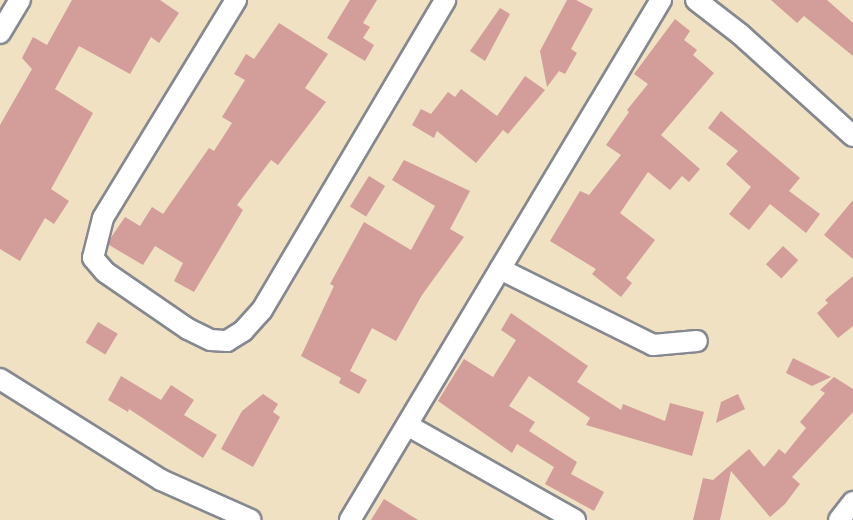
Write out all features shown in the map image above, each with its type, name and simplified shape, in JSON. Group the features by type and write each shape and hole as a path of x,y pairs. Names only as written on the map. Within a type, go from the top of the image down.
{"street":[{"path":"0,33 20,0"},
{"path":"236,0 103,218 93,258 105,272 189,328 211,340 227,341 243,331 262,310 446,0"},
{"path":"350,520 661,0"},
{"path":"696,0 853,136"},
{"path":"500,269 653,345 697,341"},
{"path":"0,380 161,480 251,520"},
{"path":"407,425 575,520"},
{"path":"839,520 853,502"}],"building":[{"path":"72,0 160,0 179,13 159,43 151,37 130,74 79,46 55,89 93,113 51,189 69,201 54,224 45,218 20,261 0,249 0,125 32,69 22,58 33,37 47,45"},
{"path":"350,0 377,0 363,23 370,27 363,38 374,45 365,61 327,38"},
{"path":"567,0 576,0 593,9 571,49 577,53 565,74 559,71 547,87 540,51"},
{"path":"771,0 827,0 853,23 853,56 804,16 797,23"},
{"path":"500,8 510,14 485,61 470,51"},
{"path":"675,19 690,31 684,40 697,50 693,55 714,73 661,135 700,169 689,182 682,176 670,190 648,172 620,213 655,240 626,278 632,283 621,297 592,274 596,269 550,241 580,191 589,195 621,155 606,145 629,112 627,110 648,84 634,74"},
{"path":"279,23 328,54 305,88 326,102 278,165 271,160 237,205 243,210 194,292 174,281 183,263 155,246 143,265 109,245 110,239 125,217 140,226 152,207 163,214 209,148 214,151 232,123 222,117 245,80 234,74 246,54 254,59"},
{"path":"525,76 545,90 508,134 503,130 476,163 437,131 434,138 412,125 421,109 431,114 448,92 455,97 461,89 497,116"},
{"path":"721,111 800,178 789,191 820,214 806,233 770,204 749,230 729,214 751,187 726,164 738,151 708,128"},
{"path":"404,160 470,191 450,229 464,237 422,295 396,341 372,328 350,371 367,380 359,394 339,383 341,378 301,356 334,286 330,284 364,222 411,250 435,206 392,180"},
{"path":"369,176 385,186 366,217 350,207"},
{"path":"853,200 853,259 824,235"},
{"path":"783,246 798,260 781,279 766,264"},
{"path":"853,276 853,326 838,338 817,313 828,303 825,300"},
{"path":"511,313 588,366 577,382 621,410 623,404 665,421 670,403 704,412 692,456 586,425 590,418 529,376 509,406 535,422 529,431 577,462 571,474 604,492 594,511 545,484 554,467 517,444 512,453 438,401 464,359 493,377 516,340 501,330"},
{"path":"98,322 118,334 105,354 86,343"},
{"path":"793,358 831,377 812,386 786,373"},
{"path":"121,376 161,400 171,385 194,400 184,415 217,435 203,458 129,409 128,412 108,400"},
{"path":"834,377 853,389 853,412 792,477 800,484 785,504 770,517 731,471 720,520 693,520 703,478 713,480 749,449 764,467 779,449 785,454 806,428 800,422 825,393 820,390"},
{"path":"263,394 278,404 273,412 280,417 253,467 221,449 242,411"},
{"path":"738,394 745,409 716,423 721,402"},
{"path":"384,499 418,520 371,520"}]}
